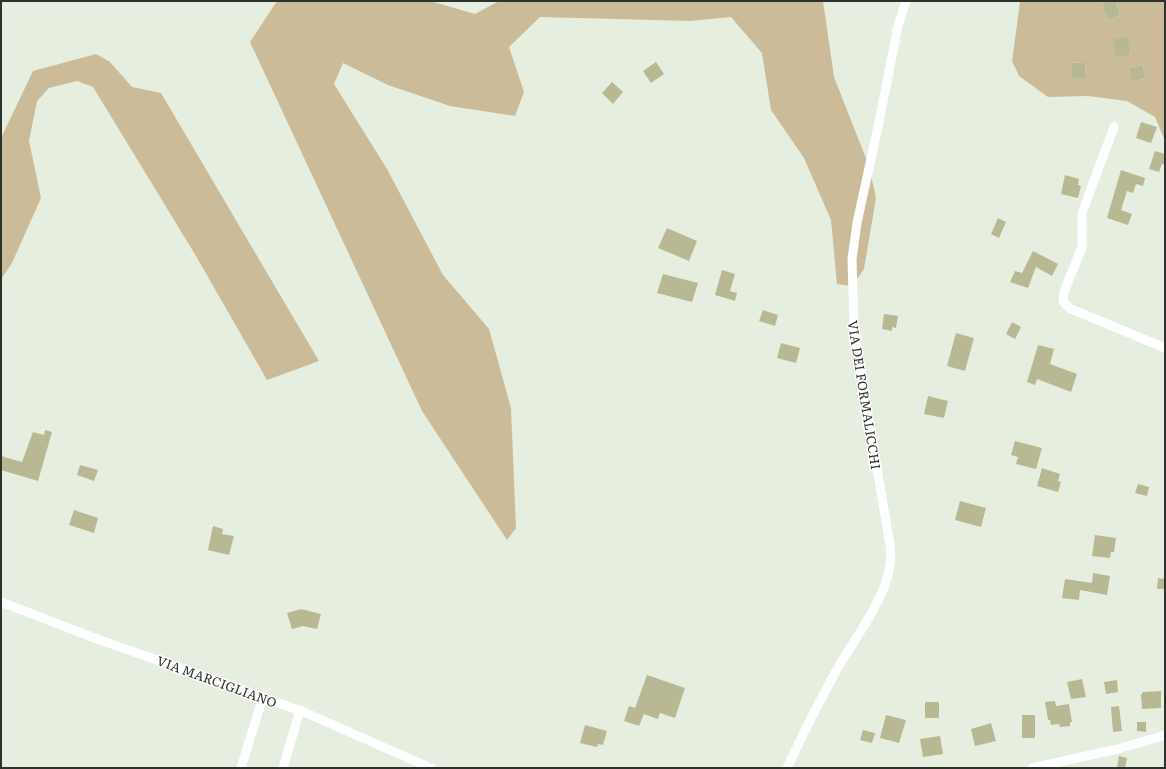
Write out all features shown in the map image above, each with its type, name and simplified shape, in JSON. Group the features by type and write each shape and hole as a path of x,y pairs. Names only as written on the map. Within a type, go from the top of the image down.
{"street":[{"name":"VIA DEI FORMALICCHI","path":"787,768 832,676 882,593 891,564 890,545 854,333 852,304 852,259 857,223 880,122 898,26 906,1"},
{"path":"1114,127 1082,214 1082,247 1064,292 1063,301 1069,308 1165,348"},
{"name":"VIA MARCIGLIANO","path":"1,602 300,710 431,768"},
{"path":"241,768 263,697"},
{"path":"283,768 300,710"},
{"path":"1032,768 1118,749 1165,736"}],"shaded area":[{"path":"277,1 430,1 475,14 499,1 823,1 834,77 869,166 876,198 864,269 852,286 837,284 831,220 804,158 771,110 762,53 731,17 691,21 540,17 509,47 524,92 515,116 450,106 388,85 343,63 334,84 387,169 443,275 489,329 511,408 516,528 507,540 422,411 250,42"},
{"path":"1017,1 1111,1 1102,3 1107,20 1120,16 1116,1 1165,1 1165,141 1155,117 1127,101 1088,96 1048,97 1019,76 1012,61 1020,2","holes":["1128,37 1131,55 1117,58 1114,39","1085,62 1086,78 1072,78 1071,63","1143,65 1145,79 1131,81 1129,68"]},
{"path":"96,54 110,62 132,87 161,93 319,361 267,380 196,256 93,87 77,81 49,88 37,101 29,141 41,198 12,263 1,279 1,138 33,71"}],"building":[{"path":"1116,1 1120,16 1107,20 1102,3"},
{"path":"1128,36 1131,55 1116,58 1113,39"},
{"path":"656,62 664,74 651,83 643,71"},
{"path":"1085,62 1086,78 1072,78 1071,63"},
{"path":"1143,65 1145,79 1131,81 1129,68"},
{"path":"612,82 623,92 613,104 602,93"},
{"path":"1141,122 1157,127 1151,143 1136,138"},
{"path":"1155,151 1165,154 1165,164 1162,164 1159,172 1149,169"},
{"path":"1121,170 1145,178 1143,186 1136,184 1133,193 1127,191 1121,210 1132,214 1128,225 1107,218"},
{"path":"1065,175 1079,179 1078,185 1081,186 1078,198 1061,194"},
{"path":"998,218 1006,222 999,238 991,234"},
{"path":"667,228 697,241 689,261 658,248"},
{"path":"1033,251 1058,264 1052,276 1036,267 1028,288 1010,282 1015,271 1022,273"},
{"path":"722,270 735,274 730,291 737,293 735,301 715,295"},
{"path":"663,274 698,283 692,302 657,293"},
{"path":"763,310 778,315 775,326 759,321"},
{"path":"884,314 898,316 896,328 892,327 892,331 882,329"},
{"path":"1012,322 1021,327 1015,339 1006,334"},
{"path":"956,333 974,338 965,371 947,366"},
{"path":"781,343 800,348 796,363 777,358"},
{"path":"1038,345 1054,349 1050,364 1077,374 1071,392 1037,379 1035,385 1027,382"},
{"path":"928,396 948,401 944,418 924,414"},
{"path":"45,430 52,432 38,481 1,470 1,456 22,462 33,432 44,435"},
{"path":"1015,441 1042,448 1036,469 1016,464 1018,457 1011,455"},
{"path":"80,465 98,470 94,481 77,475"},
{"path":"1042,468 1060,474 1058,481 1061,482 1058,492 1037,486"},
{"path":"1138,484 1149,487 1147,496 1135,493"},
{"path":"960,501 986,508 981,527 955,520"},
{"path":"74,510 98,518 94,533 69,525"},
{"path":"213,526 223,529 222,534 234,536 229,555 208,550"},
{"path":"1095,535 1116,538 1114,552 1111,552 1110,558 1092,556"},
{"path":"1093,573 1110,576 1107,595 1080,590 1079,600 1062,598 1065,579 1092,583"},
{"path":"1158,578 1165,579 1165,589 1157,589"},
{"path":"301,609 321,614 317,629 303,626 292,629 287,613"},
{"path":"647,675 685,688 675,718 660,713 658,719 644,714 639,726 624,721 629,706 635,708"},
{"path":"1082,679 1086,697 1071,699 1067,682"},
{"path":"1117,680 1118,692 1106,694 1104,682"},
{"path":"1161,691 1161,708 1142,709 1141,695 1143,692"},
{"path":"1055,701 1056,706 1069,704 1072,722 1070,722 1070,726 1060,727 1059,724 1051,725 1050,720 1048,720 1045,702"},
{"path":"925,702 939,702 939,718 925,718"},
{"path":"1119,706 1122,731 1113,732 1111,707"},
{"path":"886,715 906,720 899,743 880,738"},
{"path":"1022,715 1035,715 1035,738 1022,738"},
{"path":"1137,722 1146,722 1146,732 1137,731"},
{"path":"991,723 996,741 975,746 971,729"},
{"path":"585,725 607,731 603,745 598,744 597,747 580,743"},
{"path":"863,730 875,733 872,743 860,740"},
{"path":"940,736 943,754 923,757 920,739"},
{"path":"1119,756 1127,758 1125,768 1117,768"}]}
